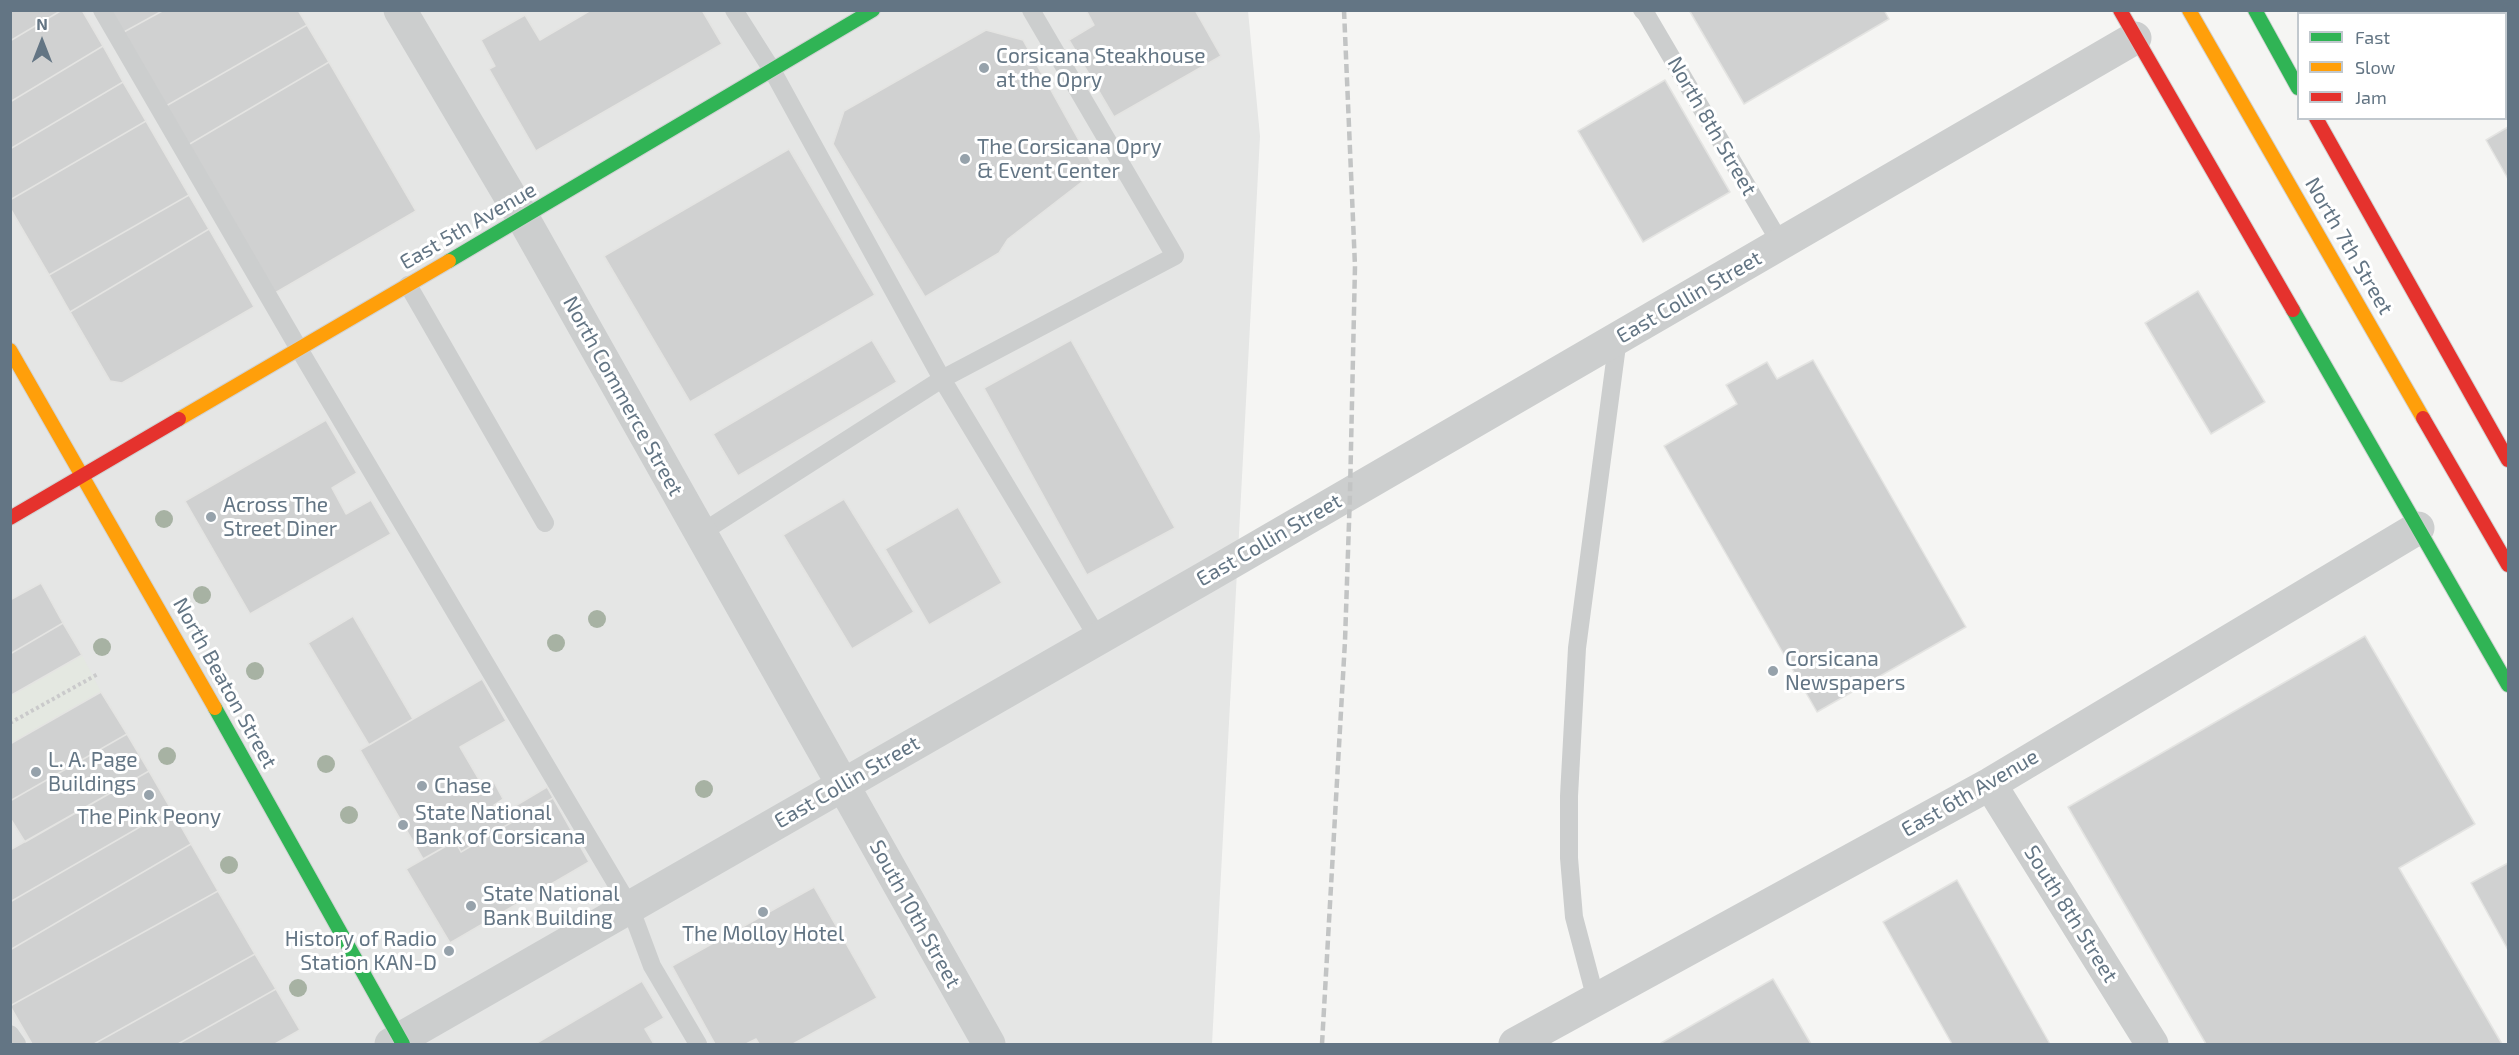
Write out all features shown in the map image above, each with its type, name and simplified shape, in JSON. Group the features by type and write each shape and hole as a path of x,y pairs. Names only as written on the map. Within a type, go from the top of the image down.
{"main road":[{"name":"East 5th Avenue","path":"10,518 873,10"},
{"name":"North 7th Street","path":"2189,10 2508,565"},
{"path":"2255,10 2297,86"},
{"path":"2128,24 2508,685"},
{"path":"2317,120 2508,460"},
{"name":"North Beaton Street","path":"10,350 83,474 398,1043"}],"street":[{"name":"North Commerce Street","path":"400,10 523,218 842,784"},
{"name":"East Collin Street","path":"398,1043 842,784 1781,243 2128,24"},
{"name":"East 6th Avenue","path":"1515,1044 1990,784 2418,528"},
{"name":"South 10th Street","path":"842,784 989,1044"},
{"name":"South 8th Street","path":"1990,784 2152,1044"}],"lane":[{"path":"102,10 299,349 630,907 652,966 699,1044"},
{"path":"734,10 772,70 942,379 1098,638"},
{"path":"700,533 942,379 1175,256 1031,10"},
{"name":"North 8th Street","path":"1642,10 1781,243"},
{"path":"408,285 545,523"},
{"path":"1596,1000 1574,916 1569,858 1569,796 1576,648 1618,338"},
{"path":"10,1034 17,1044"}],"path":[{"path":"10,723 98,674"}],"shaded area":[{"path":"10,11 1248,11 1260,136 1212,1044 11,1044"},
{"path":"82,655 101,692 11,744 10,696"}],"building":[{"path":"10,10 62,10 10,41"},
{"path":"62,10 82,10 103,46 10,102 10,41"},
{"path":"109,10 164,10 122,33"},
{"path":"164,10 298,10 307,25 166,106 122,33"},
{"path":"591,10 702,10 722,44 536,151 489,69 495,66 481,40 525,15 540,40"},
{"path":"1086,10 1195,10 1221,56 1114,117 1069,40 1094,25"},
{"path":"1689,10 1884,10 1889,19 1744,104"},
{"path":"307,25 329,62 188,145 166,106"},
{"name":"The Corsicana Opry & Event Center","path":"986,30 1023,40 1096,171 1008,239 999,253 925,297 833,144 844,111"},
{"path":"103,46 123,82 10,149 10,102"},
{"path":"329,62 416,211 275,293 188,145"},
{"path":"1665,80 1730,192 1643,242 1578,131"},
{"path":"123,82 146,121 10,200 10,149"},
{"path":"146,121 189,195 49,275 10,208 10,200"},
{"path":"2508,127 2508,179 2486,140"},
{"path":"789,149 875,295 690,402 604,256"},
{"path":"189,195 209,229 70,312 49,275"},
{"path":"209,229 254,307 122,383 110,381 70,312"},
{"path":"2198,291 2265,402 2211,434 2145,323"},
{"path":"872,340 897,382 738,476 713,434"},
{"path":"1071,340 1175,528 1087,575 984,388"},
{"path":"1813,360 1966,627 1817,712 1664,446 1737,404 1726,385 1767,362 1777,379"},
{"path":"326,420 357,473 332,488 346,514 371,500 391,534 250,614 185,501"},
{"path":"844,499 914,612 852,649 783,535"},
{"path":"958,507 1002,583 929,625 885,549"},
{"path":"41,583 63,623 10,654 10,600"},
{"path":"353,616 413,719 369,745 308,643"},
{"path":"63,623 82,655 10,696 10,654"},
{"path":"2365,636 2475,824 2399,868 2502,1044 2206,1044 2068,807"},
{"path":"482,679 506,721 460,747 484,788 494,782 503,799 494,805 500,815 547,787 553,798 461,852 455,841 423,859 360,750"},
{"name":"L. A. Page Buildings","path":"101,692 127,734 10,801 10,744"},
{"path":"127,734 149,771 25,842 10,818 10,801"},
{"path":"149,771 171,809 10,902 10,850"},
{"name":"State National Bank Building","path":"553,798 589,862 450,943 406,869 455,841 461,852"},
{"path":"171,809 191,844 10,950 10,902"},
{"path":"191,844 218,891 10,1006 10,950"},
{"path":"2508,863 2508,950 2471,883"},
{"path":"1957,880 2050,1044 1952,1044 1883,922"},
{"path":"814,887 877,998 793,1044 759,1044 756,1039 746,1044 715,1044 672,966"},
{"path":"218,891 255,954 94,1044 32,1044 10,1006"},
{"path":"255,954 276,989 178,1044 94,1044"},
{"path":"1773,979 1811,1044 1661,1043"},
{"path":"642,981 664,1018 645,1029 654,1044 535,1044"},
{"path":"276,989 300,1030 275,1044 178,1044"}],"railway":[{"path":"1322,1044 1345,641 1355,266 1344,10"}],"traffic: fast":[{"path":"449,261 873,10"},
{"path":"2255,10 2297,86"},
{"path":"2293,310 2508,685"},
{"path":"215,708 403,1044"}],"traffic: slow":[{"path":"2189,10 2423,418"},
{"path":"179,419 449,261"},
{"path":"10,350 215,708"}],"traffic: jam":[{"path":"2120,10 2293,310"},
{"path":"2317,120 2508,460"},
{"path":"2423,418 2508,565"},
{"path":"10,518 179,419"}],"place":[{"name":"Corsicana Steakhouse at the Opry","path":"984,68"},
{"name":"The Corsicana Opry & Event Center","path":"965,159"},
{"name":"Across The Street Diner","path":"211,517"},
{"name":"Corsicana Newspapers","path":"1773,671"},
{"name":"L. A. Page Buildings","path":"36,772"},
{"name":"Chase","path":"422,786"},
{"name":"The Pink Peony","path":"149,795"},
{"name":"State National Bank of Corsicana","path":"403,825"},
{"name":"State National Bank Building","path":"471,906"},
{"name":"The Molloy Hotel","path":"763,912"},
{"name":"History of Radio Station KAN-D","path":"449,951"}]}
